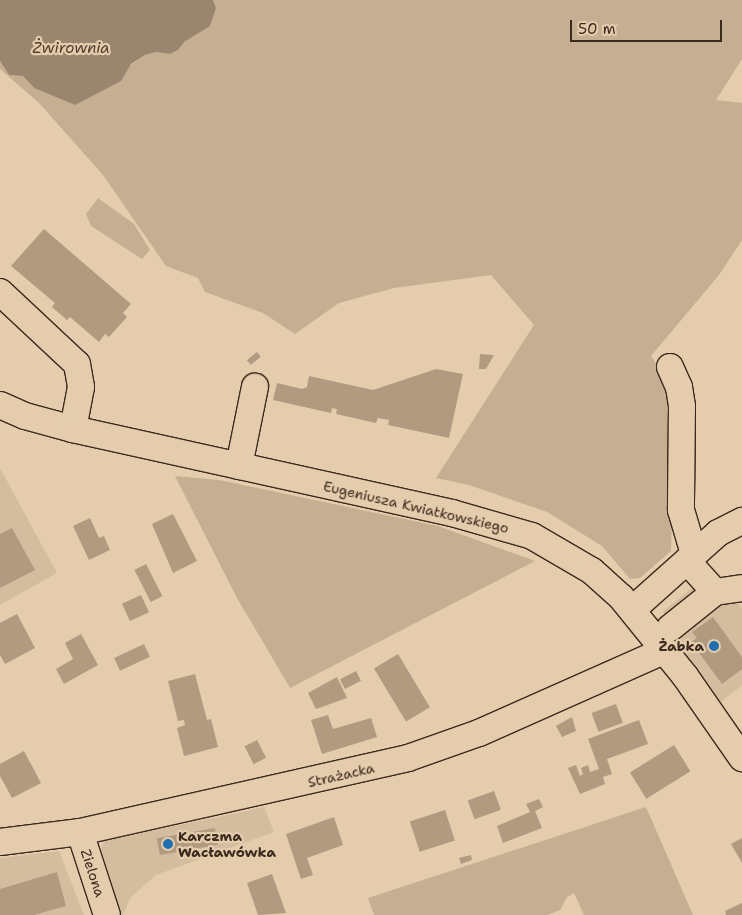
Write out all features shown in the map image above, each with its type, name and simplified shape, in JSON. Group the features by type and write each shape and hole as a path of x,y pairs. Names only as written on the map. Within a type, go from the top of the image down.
{"street":[{"path":"0,292 77,364 81,387 73,429"},
{"path":"670,367 679,387 682,406 681,510 690,558 715,592 742,588"},
{"path":"239,466 255,387"},
{"name":"Eugeniusza Kwiatkowskiego","path":"0,404 25,416 73,429 452,513 532,536 592,571 632,610 667,639 733,725 742,758"},
{"path":"632,610 718,533 742,521"},
{"name":"Strażacka","path":"0,842 80,832 408,758 479,732 667,639 715,592"},
{"name":"Zielona","path":"80,832 107,915"}],"shaded area":[{"path":"213,0 742,0 742,59 716,100 742,103 742,240 719,275 651,356 662,373 671,407 674,437 671,551 640,578 630,579 602,546 547,512 469,485 436,478 534,325 491,275 394,288 339,303 295,334 263,313 205,292 198,278 166,266 103,175 39,103 0,69 0,61 9,75 23,76 34,88 75,105 145,55 156,52 170,54 178,50 183,42 197,34 216,8"},
{"path":"98,198 134,224 150,250 142,259 91,226 86,214"},
{"path":"0,468 57,573 0,605"},
{"path":"175,476 219,480 438,526 535,561 290,688 237,598"},
{"path":"709,575 742,608 742,685 720,703 681,648 663,611"},
{"path":"264,807 274,832 156,875 130,898 123,915 120,915 99,855 104,841"},
{"path":"646,807 693,915 584,915 574,893 567,897 560,910 547,915 374,915 368,898"},
{"path":"59,851 84,915 0,915 0,858"}],"water":[{"name":"Żwirownia","path":"0,0 213,0 216,8 210,26 184,42 178,50 170,54 156,52 145,55 131,64 121,81 75,105 34,88 23,76 9,75 0,61"}],"building":[{"path":"44,229 131,304 123,313 127,317 109,337 105,334 99,342 70,317 67,320 52,307 55,303 11,266"},
{"path":"257,352 261,357 251,365 247,360"},
{"path":"480,354 494,355 486,369 479,369"},
{"path":"436,369 463,374 449,438 388,425 389,420 378,418 376,423 336,414 337,409 332,408 331,413 273,400 277,383 302,389 307,387 309,376 373,390"},
{"path":"173,514 197,561 173,573 152,524"},
{"path":"90,518 99,538 104,536 110,550 89,560 73,526"},
{"path":"12,528 35,570 0,588 0,534"},
{"path":"146,564 162,596 151,602 134,570"},
{"path":"141,595 149,612 130,621 122,604"},
{"path":"17,614 35,648 5,664 0,655 0,623"},
{"path":"713,617 742,657 742,669 722,684 691,642 697,638 692,632"},
{"path":"81,634 98,665 64,684 56,669 73,659 65,643"},
{"path":"144,644 150,657 120,671 114,658"},
{"path":"398,654 430,707 406,722 374,668"},
{"path":"356,671 361,681 345,689 340,679"},
{"path":"195,674 207,720 211,719 218,747 184,756 177,728 185,725 184,720 178,721 168,681"},
{"path":"337,677 347,698 316,709 308,693"},
{"path":"616,704 623,723 598,732 592,713"},
{"path":"328,715 333,729 371,718 377,737 322,754 311,720"},
{"path":"572,717 576,731 562,737 556,726"},
{"path":"639,720 648,744 607,759 612,774 603,777 605,784 580,794 568,768 576,765 580,776 583,774 581,768 588,765 590,772 599,769 588,739"},
{"path":"257,740 266,758 254,764 245,746"},
{"path":"674,745 690,771 646,799 630,773"},
{"path":"24,751 41,783 12,798 0,776 0,764"},
{"path":"494,791 501,810 475,819 468,801"},
{"path":"539,799 543,807 535,811 542,828 503,843 497,826 530,812 526,804"},
{"path":"445,810 455,840 420,852 410,821"},
{"path":"334,817 343,845 307,858 313,875 301,879 286,834"},
{"path":"215,828 218,845 160,855 157,838"},
{"path":"742,838 742,863 731,844"},
{"path":"471,855 472,860 461,864 459,858"},
{"path":"57,872 66,906 34,915 0,915 0,889"},
{"path":"272,874 286,913 258,915 247,883"},
{"path":"742,903 742,915 726,915 725,911"}],"place":[{"name":"Żabka","path":"714,646"},
{"name":"Karczma Wacławówka","path":"168,844"}]}
